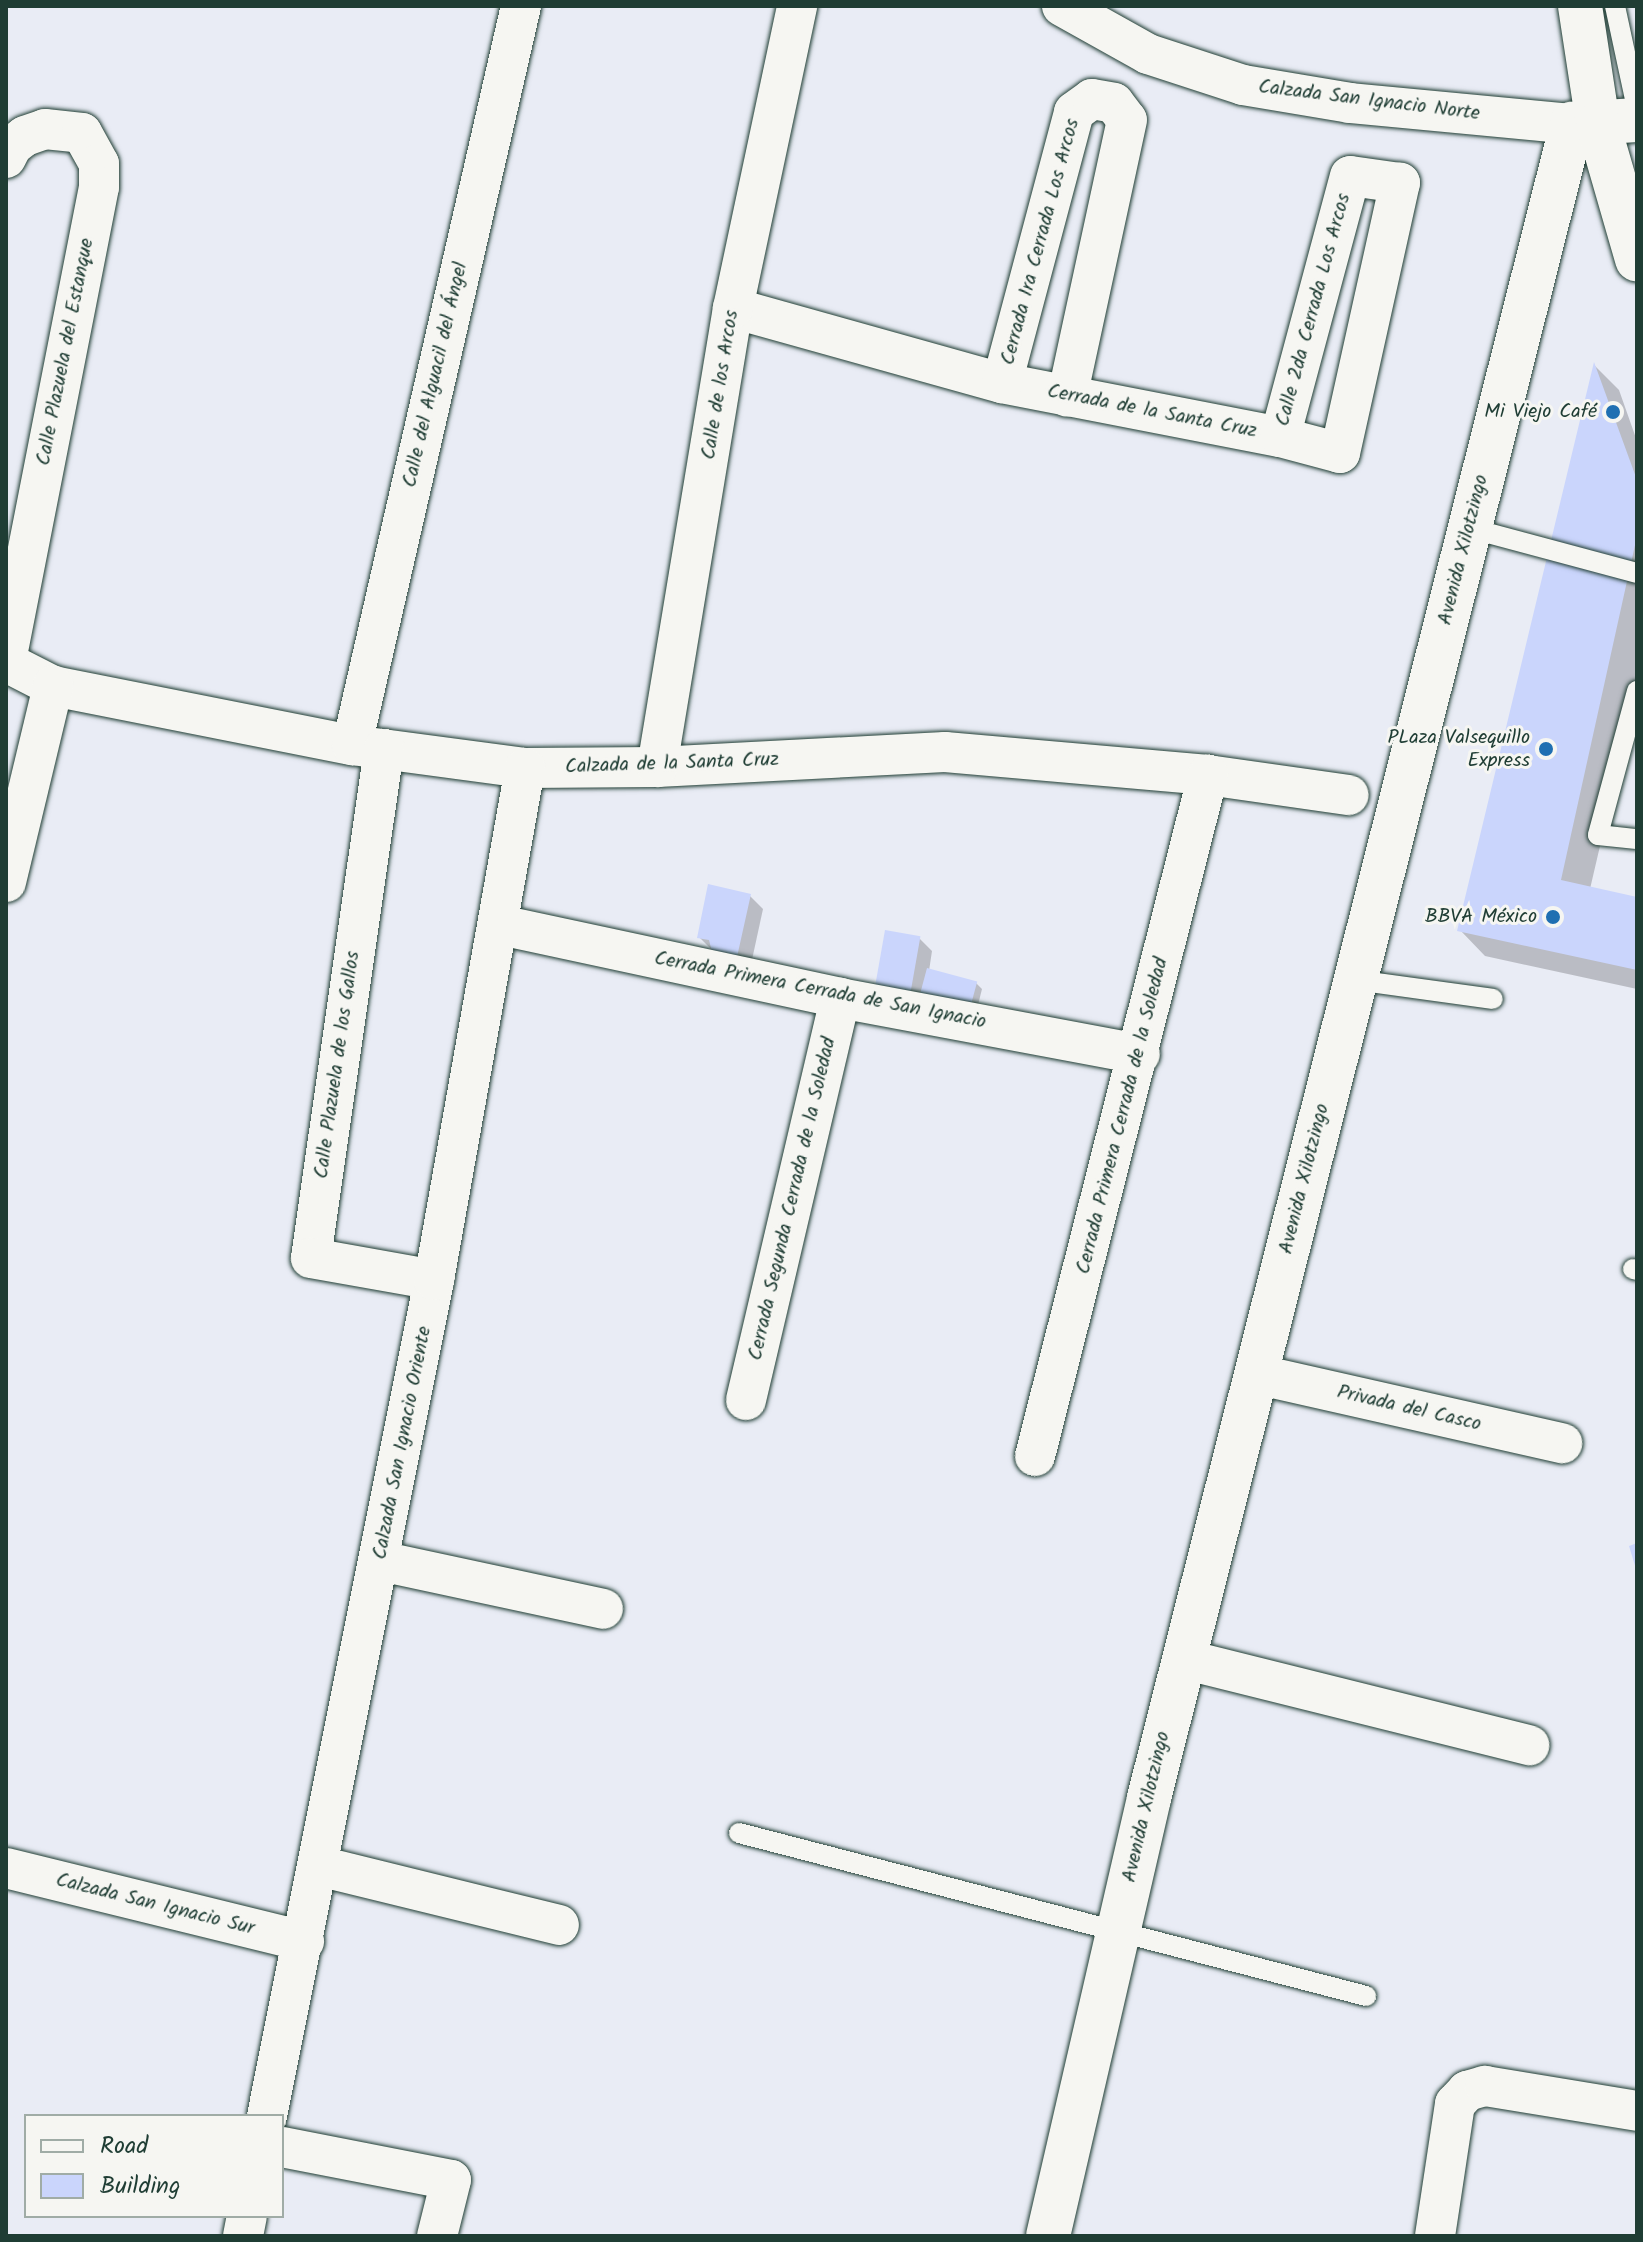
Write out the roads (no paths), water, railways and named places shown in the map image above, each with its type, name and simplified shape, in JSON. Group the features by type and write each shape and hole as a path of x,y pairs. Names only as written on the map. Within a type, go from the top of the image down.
{"street":[{"name":"Calle del Alguacil del Ángel","path":"368,747 521,6"},
{"name":"Calle de los Arcos","path":"657,767 733,308 797,6"},
{"name":"Calzada San Ignacio Norte","path":"1062,6 1148,54 1243,85 1350,103 1611,119"},
{"path":"1580,6 1611,119 1637,259"},
{"name":"Cerrada 1ra Cerrada Los Arcos","path":"1002,383 1074,112 1092,99 1114,103 1127,120 1067,397"},
{"name":"Avenida Xilotzingo","path":"1048,2236 1183,1659 1469,528 1611,119"},
{"name":"Calle Plazuela del Estanque","path":"6,158 12,146 25,136 45,129 82,133 99,164 99,187 6,662"},
{"name":"Calle 2da Cerrada Los Arcos","path":"1280,437 1350,176 1400,183 1340,453"},
{"name":"Cerrada de la Santa Cruz","path":"733,308 1002,383 1280,437 1340,453"},
{"name":"Calzada de la Santa Cruz","path":"6,662 53,686 368,747 525,768 657,767 945,752 1208,775 1349,795"},
{"path":"6,882 53,686"},
{"name":"Calle Plazuela de los Gallos","path":"368,747 311,1258 434,1280"},
{"name":"Calzada San Ignacio Oriente","path":"267,2114 434,1280 500,925 525,768"},
{"name":"Cerrada Primera Cerrada de la Soledad","path":"1035,1456 1140,1054 1208,775"},
{"name":"Cerrada Primera Cerrada de San Ignacio","path":"500,925 840,998 1140,1054"},
{"name":"Cerrada Segunda Cerrada de la Soledad","path":"746,1400 840,998"},
{"name":"Privada del Casco","path":"1255,1374 1562,1443"},
{"path":"380,1561 603,1609"},
{"path":"1183,1659 1529,1745"},
{"path":"319,1866 559,1925"},
{"name":"Calzada San Ignacio Sur","path":"6,1868 304,1941"},
{"path":"1435,2236 1455,2104 1467,2091 1485,2086 1637,2111"},
{"path":"284,2147 451,2180 437,2236"}],"lane":[{"path":"1611,119 1615,6"},
{"path":"1469,528 1637,573"},
{"path":"1637,691 1598,835 1637,839"},
{"path":"1355,980 1493,999"},
{"path":"739,1833 1366,1996"}],"place":[{"name":"Mi Viejo Café","path":"1613,412"},
{"name":"PLaza Valsequillo Express","path":"1546,749"},
{"name":"BBVA México","path":"1553,917"}]}
